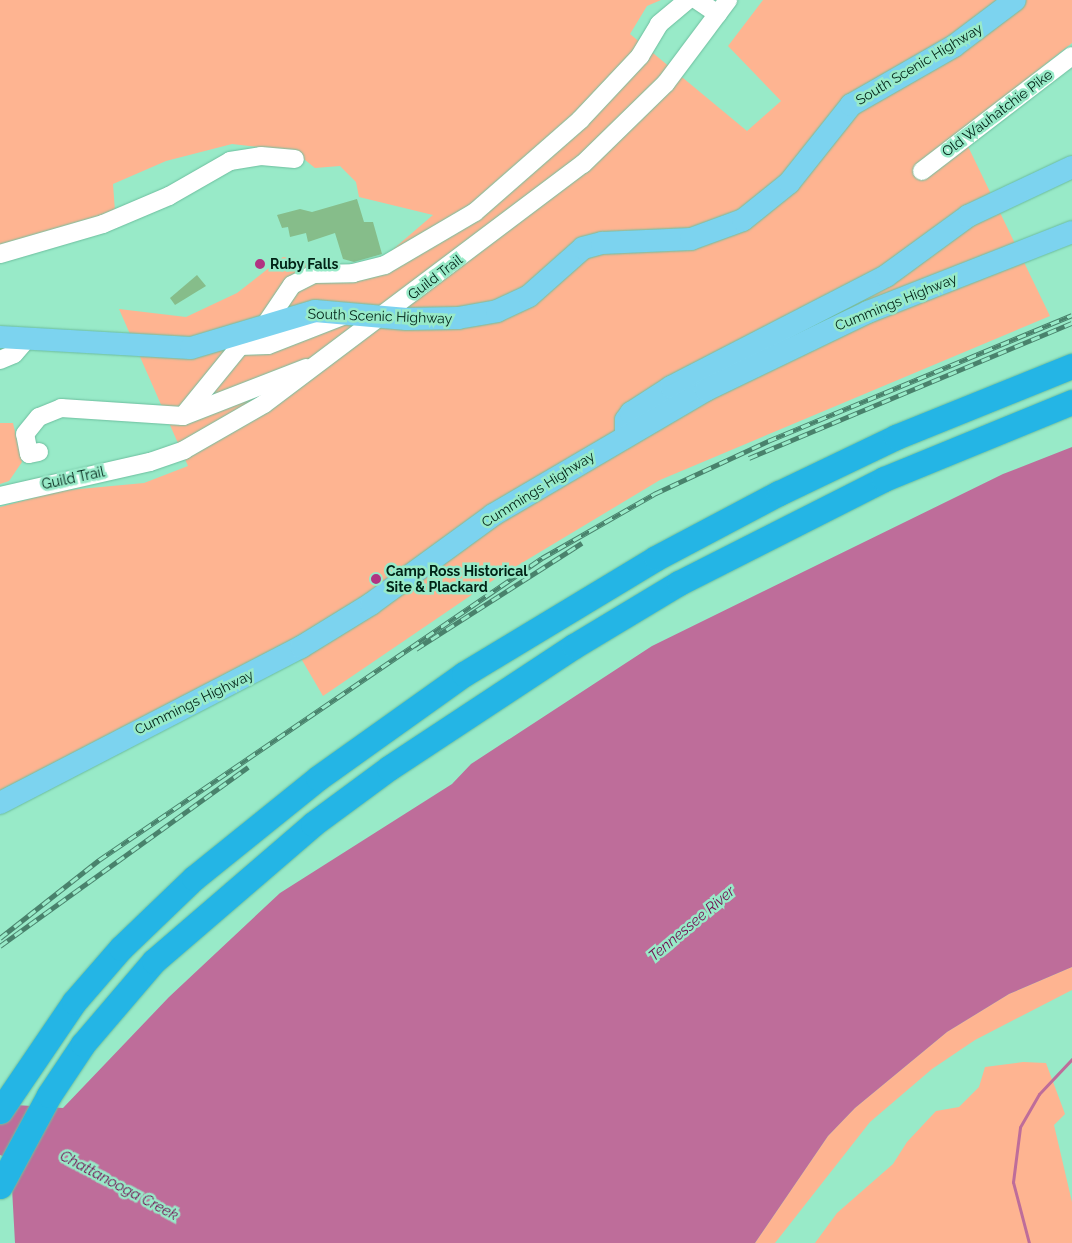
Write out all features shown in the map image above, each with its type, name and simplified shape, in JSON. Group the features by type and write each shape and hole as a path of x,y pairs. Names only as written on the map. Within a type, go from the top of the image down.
{"highway":[{"path":"6,1101 80,996 121,948 194,878 318,778 464,674 656,558 779,494 896,437 1072,366"},
{"path":"0,1186 49,1095 119,998 194,922 313,824 485,702 679,583 781,530 884,480 1072,402"}],"main road":[{"name":"South Scenic Highway","path":"0,337 169,348 237,342 265,325 315,312 383,318 458,318 497,311 529,296 583,248 602,242 673,242 736,223 783,189 851,105 954,46 1015,0"},
{"path":"626,434 626,420 631,413 671,387 886,276 968,216 1072,167"},
{"name":"Cummings Highway","path":"0,803 272,663 371,604 494,515 626,434 793,346 1072,232"}],"street":[{"path":"265,325 292,285 314,274 353,273 385,265 474,212 580,120 640,56 659,24 688,0"},
{"path":"697,0 723,7"},
{"name":"Guild Trail","path":"0,496 150,462 184,450 264,404 314,365 383,318 583,164 666,83 723,7"},
{"name":"Old Wauhatchie Pike","path":"922,171 1072,56"},
{"path":"0,254 103,224 169,196 230,161 260,156 295,159"},
{"path":"183,416 237,342 268,345 348,314"},
{"path":"0,360 14,354 28,338"},
{"path":"39,452 29,454 25,434 40,417 61,408 183,416 253,385 314,365"}],"shaded area":[{"path":"0,0 661,0 647,6 630,34 747,131 781,101 728,46 763,0 1072,0 1072,43 961,132 1050,316 660,480 495,579 323,696 292,643 0,797 0,507 58,491 144,483 188,466 119,309 186,317 237,293 283,257 356,268 384,257 433,215 359,197 356,182 340,166 315,168 294,151 232,144 166,161 113,184 115,211 0,246"},
{"path":"0,423 13,423 22,462 9,481 0,484"},
{"path":"1072,967 1072,990 975,1040 932,1069 870,1122 775,1243 755,1243 828,1136 855,1108 947,1032 1009,994"},
{"path":"1023,1062 1046,1063 1065,1114 1054,1125 1072,1202 1072,1243 815,1243 837,1213 893,1164 907,1142 936,1111 959,1107 979,1087 985,1067"}],"water":[{"path":"1072,447 1072,967 1009,994 947,1032 855,1108 828,1136 755,1243 15,1243 11,1170 8,1158 0,1155 0,1104 63,1108 169,997 280,893 452,784 471,764 652,646 1003,474"}],"building":[{"path":"357,199 364,222 373,222 382,254 354,262 343,259 335,233 308,242 306,233 290,237 288,227 282,228 277,215 300,209 312,212"},
{"path":"197,275 206,286 175,305 170,298"}],"waterway":[{"path":"1029,1243 1013,1182 1020,1127 1039,1094 1072,1059"}],"railway":[{"path":"0,938 99,860 542,558 654,494 768,441 1072,315"},
{"path":"749,458 1072,323"},
{"path":"416,649 582,543"},
{"path":"0,946 248,767"}],"place":[{"name":"Ruby Falls","path":"260,264"},
{"name":"Camp Ross Historical Site & Plackard","path":"376,579"}],"water label":[{"name":"Tennessee River","path":"692,924"},
{"name":"Chattanooga Creek","path":"119,1186"}]}
